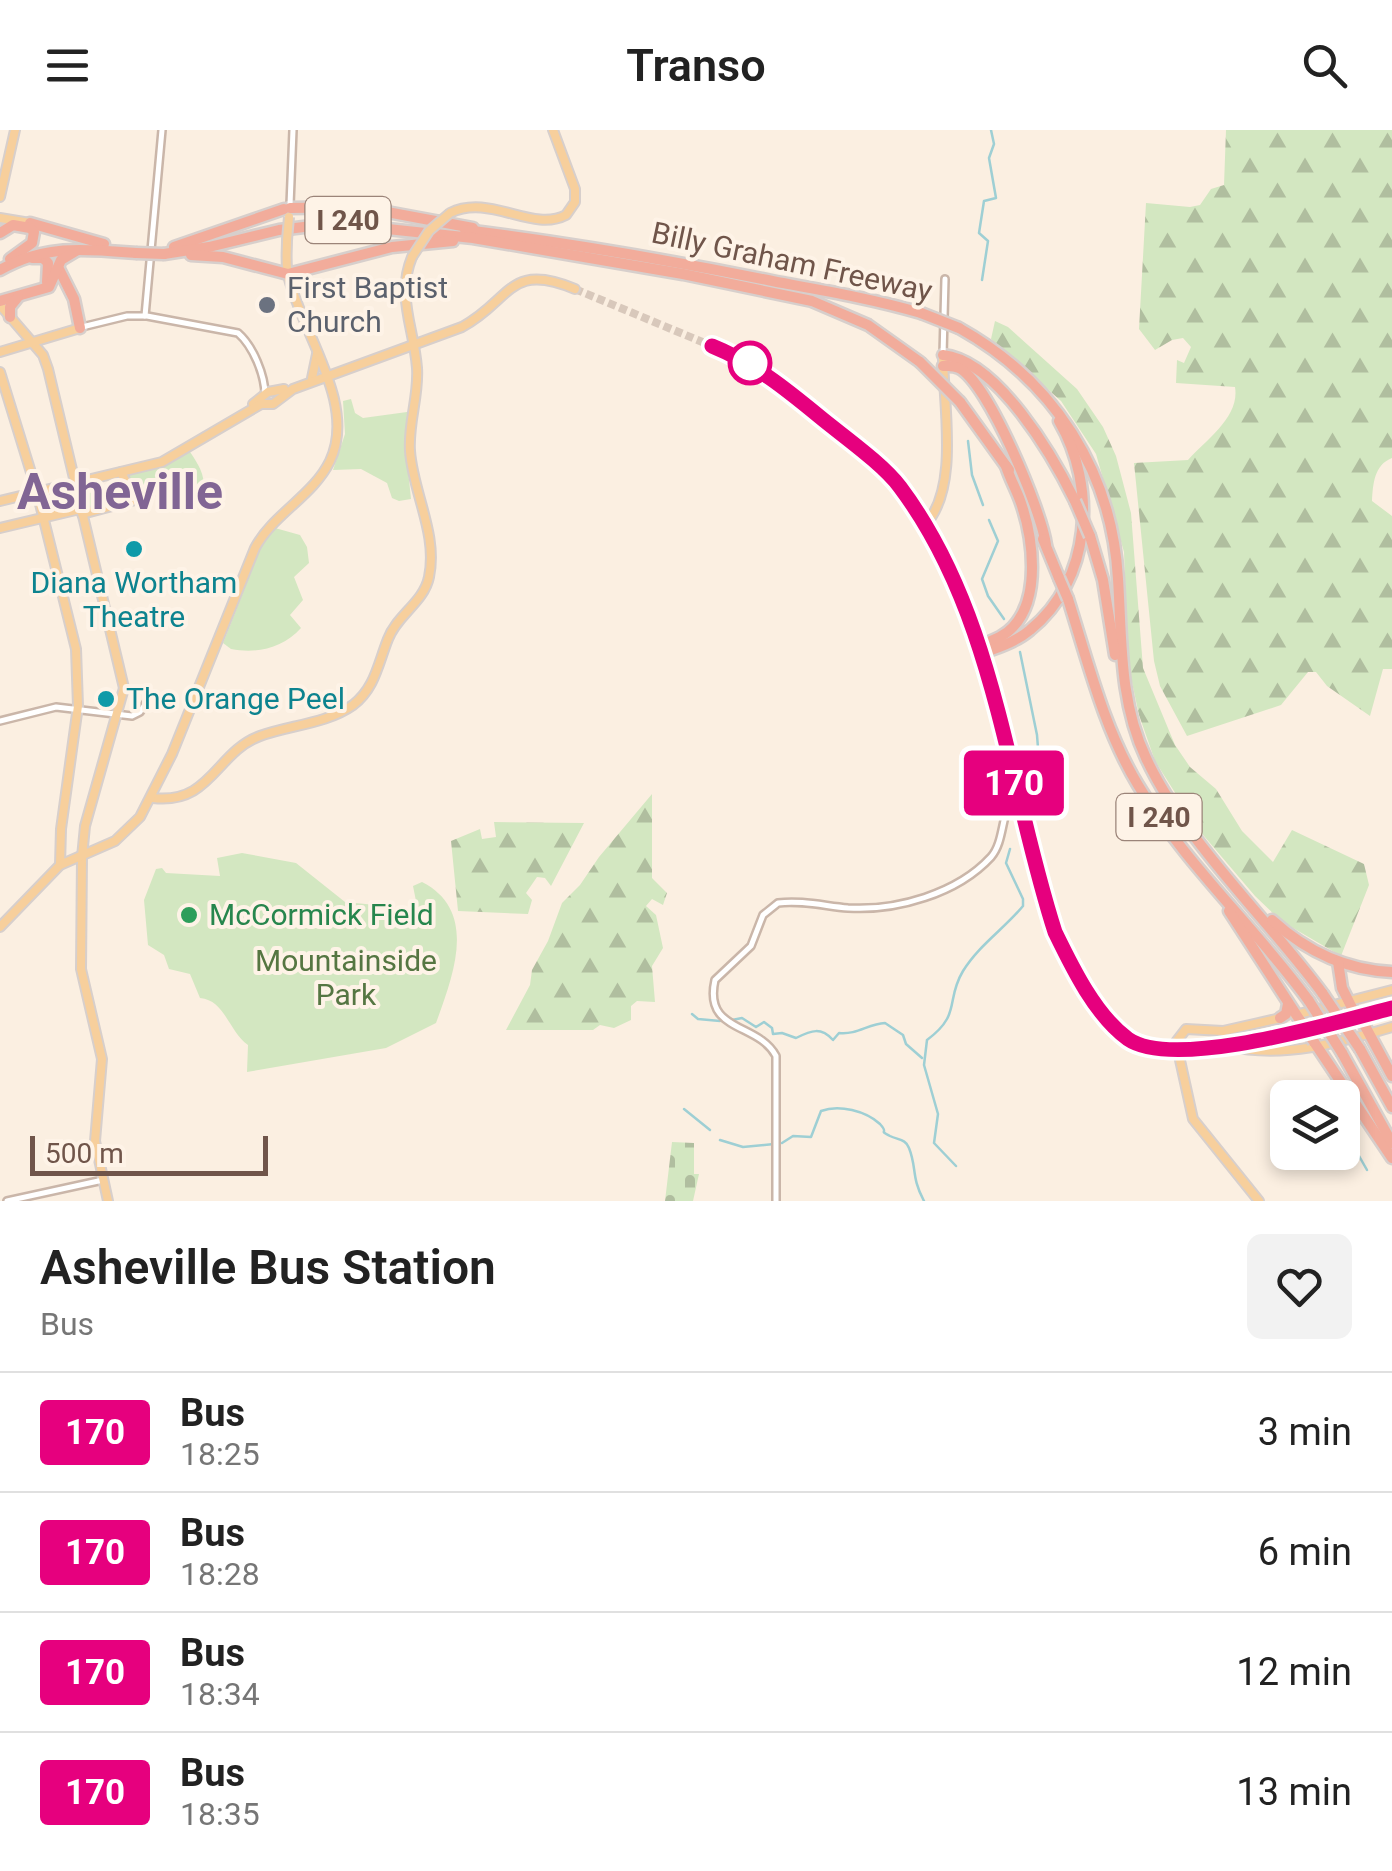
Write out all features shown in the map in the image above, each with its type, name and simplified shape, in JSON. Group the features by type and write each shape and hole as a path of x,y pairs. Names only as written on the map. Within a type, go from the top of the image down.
{"highway":[{"path":"168,251 287,212 360,208 524,236"},
{"name":"Billy Graham Freeway","path":"168,251 312,220 390,222 524,236 838,292 921,312 988,345 1056,408 1076,436 1104,494 1117,560 1122,665 1130,713 1145,757 1166,796 1324,994 1392,1107"},
{"path":"30,222 104,244"},
{"path":"0,233 13,224 34,232 32,243 5,264"},
{"name":"Billy Graham Freeway","path":"5,264 55,249 168,251 286,228 359,226 481,241 683,274 812,300 868,325 920,362 960,402 1006,466 1046,545 1125,762 1158,816 1309,1001 1392,1143"},
{"path":"168,251 222,257 288,274 426,242 481,241"},
{"name":"Billy Graham Freeway","path":"5,264 51,245 104,244 137,250"},
{"path":"4,298 49,287 65,255 88,250"},
{"path":"4,298 47,283 50,273 48,263 39,257 5,264"},
{"path":"59,265 60,275 74,299 80,328"},
{"path":"4,298 10,307 10,317"},
{"path":"943,360 972,368 1007,398 1044,446 1076,501 1104,580 1120,690 1130,713"},
{"path":"943,360 962,370 989,403 1008,442 1046,545"},
{"path":"980,650 1028,632 1053,606 1072,572 1083,527 1082,490 1073,449 1054,413 1028,379"},
{"path":"980,650 1013,627 1028,594 1029,538 1022,504 1006,466"},
{"path":"1216,889 1392,1158"},
{"path":"1246,898 1291,936 1338,962 1392,972"},
{"path":"1338,962 1350,1005 1368,1029 1392,1076"},
{"path":"1280,1018 1286,1014 1288,1004"}],"main road":[{"path":"0,196 16,130"},
{"path":"153,798 172,798 198,789 250,740 344,710 361,698 373,681 391,632 424,592 431,562 410,456 410,423 417,384 404,294 412,256 434,225 462,207 480,206 548,220 566,215 575,202 576,189 552,130"},
{"path":"0,928 60,866 126,834 153,798 255,548 264,533 321,476 333,454 339,422 288,274 287,212"},
{"path":"0,218 30,222"},
{"path":"269,395 469,323 506,290 520,283 546,279 575,289"},
{"path":"4,298 10,317 43,355 48,370 123,684 83,837 81,874 82,969 102,1058 94,1132 108,1201"},
{"path":"0,352 80,328"},
{"path":"712,346 765,373 852,444 898,484 925,525 980,650 1052,922 1071,964 1109,1020 1128,1039 1144,1047 1176,1052 1264,1039 1392,1008"},
{"path":"312,378 317,354"},
{"path":"925,525 938,509 944,487 943,360"},
{"path":"0,372 37,492 76,650 77,709 60,866"},
{"path":"0,501 157,462 269,395 312,378 326,377"},
{"path":"0,528 136,500 120,472"},
{"path":"83,837 90,847 105,847"},
{"path":"60,866 74,866 81,874"},
{"path":"1259,1201 1193,1119 1176,1052 1178,1036 1183,1030 1230,1030 1280,1018 1298,1018 1392,990"},
{"path":"1223,1044 1273,1052 1392,1027"}],"street":[{"path":"146,316 162,130"},
{"path":"287,212 294,130"},
{"path":"943,360 945,280"},
{"path":"80,328 127,316 146,316 225,329 248,342 269,395"},
{"path":"0,720 56,707 136,715 150,695"},
{"path":"776,1201 776,1056 766,1041 721,1016 714,1000 715,980 751,946 763,915 778,903 865,908 901,904 964,878 998,848 1010,800 1017,795"},
{"path":"7,1201 104,1180"}],"green space":[{"path":"1226,130 1392,130 1392,458 1378,470 1372,501 1392,516 1392,669 1383,669 1370,716 1327,686 1316,672 1308,672 1281,705 1187,736 1160,686 1154,661 1134,463 1188,460 1227,418 1235,387 1176,383 1177,360 1184,363 1191,347 1183,338 1155,350 1139,329 1146,203 1200,205 1211,189 1224,185"},
{"path":"995,321 1008,327 1077,389 1103,427 1116,456 1131,513 1143,668 1175,745 1190,767 1216,789 1242,831 1273,862 1292,830 1364,864 1369,885 1341,956 1281,921 1255,896 1198,829 1155,761 1139,715 1128,664 1124,552 1096,454 1061,401 991,339"},
{"path":"351,399 355,413 363,418 407,412 411,499 392,498 387,483 361,469 333,470 345,434 343,401"},
{"path":"188,449 203,477 200,495 165,500 163,496 131,498 85,511 82,495 129,483 124,473"},
{"path":"275,528 300,535 307,547 309,563 294,577 303,600 290,615 301,628 269,648 231,649 223,643 261,547"},
{"path":"652,794 652,878 667,893 663,905 652,899 646,906 656,915 663,948 652,966 655,1002 637,1001 631,1006 631,1020 614,1028 600,1025 593,1030 506,1030 530,985 532,970 562,903"},
{"path":"494,822 584,823 551,886 545,878 537,877 526,893 532,900 528,914 458,911 451,841 480,829 482,839 496,837"},
{"name":"Mountainside Park","path":"242,853 296,863 345,902 396,907 419,916 413,886 422,882 440,894 451,910 457,946 436,1023 386,1048 247,1072 248,1045 221,1010 200,998 190,974 169,969 164,955 148,945 144,900 156,869 220,876 217,858"},
{"path":"672,1142 694,1143 694,1174 699,1174 693,1201 665,1201"}],"waterway":[{"path":"982,280 988,241 979,233 984,201 996,198 989,158 994,144 991,130"},
{"path":"968,441 972,475 983,505"},
{"path":"989,520 998,541 982,579 1004,619"},
{"path":"1020,652 1037,735 1040,774 1034,783"},
{"path":"1025,798 1030,820"},
{"path":"956,1166 934,1143 938,1114 924,1065 927,1040 949,1015 958,982 969,962 1023,906 1006,863 1010,849"},
{"path":"692,1014 698,1019 720,1021"},
{"path":"732,1020 742,1018 756,1027 764,1022 773,1034 796,1038 820,1032 833,1040 839,1033 885,1023 903,1035 906,1044 922,1058"},
{"path":"782,1143 793,1136 811,1137 821,1111 836,1108 860,1112 880,1124 884,1133 908,1145 924,1201"},
{"path":"684,1109 710,1130"},
{"path":"720,1140 743,1147 774,1144"},
{"path":"1360,1158 1367,1170"}],"tunnel":[{"path":"575,289 712,346"}],"bus line":[{"name":"170","path":"712,346 765,373 852,444 898,484 925,525 981,654 1055,932 1071,964 1116,1028 1140,1045 1176,1052 1264,1039 1392,1008"}],"place":[{"name":"First Baptist Church","path":"267,305"},
{"name":"Diana Wortham Theatre","path":"134,549"},
{"name":"The Orange Peel","path":"106,699"},
{"name":"McCormick Field","path":"189,915"}],"district":[{"name":"Asheville","path":"120,491"}]}
